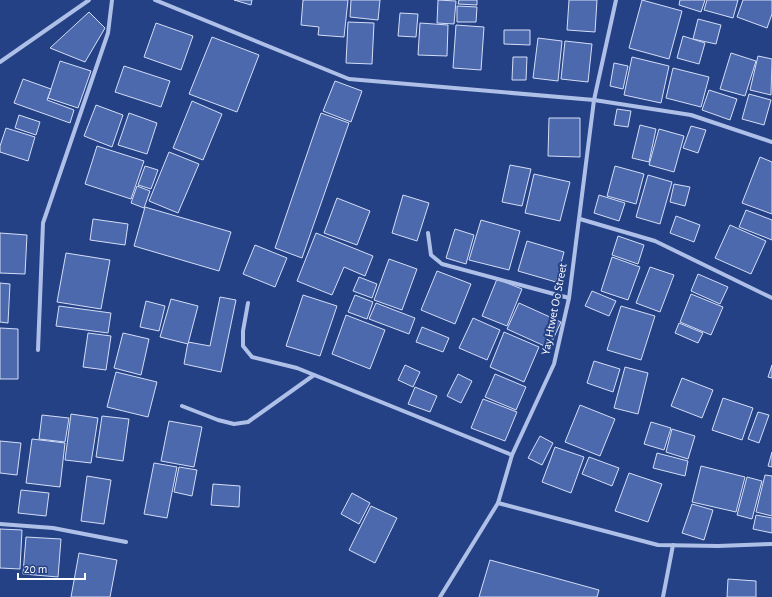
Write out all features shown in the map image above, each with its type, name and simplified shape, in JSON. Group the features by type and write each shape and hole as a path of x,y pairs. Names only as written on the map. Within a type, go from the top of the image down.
{"street":[{"path":"0,62 89,0"},
{"path":"38,350 43,223 108,33 112,0"},
{"path":"155,0 349,79 594,100 691,115 772,142"},
{"name":"Yay Htwet Oo Street","path":"440,597 498,503 512,455 554,364 568,298 580,219 594,100 616,0"},
{"path":"580,219 655,241 772,298"},
{"path":"428,233 431,255 442,264 568,298"},
{"path":"248,302 243,331 243,346 252,358 297,368 512,455"},
{"path":"182,406 218,420 234,424 248,422 314,375"},
{"path":"498,503 658,545 718,546 772,544"},
{"path":"0,524 53,528 126,542"},
{"path":"663,597 673,545"}],"building":[{"path":"234,0 252,0 251,5"},
{"path":"303,0 348,0 344,37 318,35 319,27 301,25"},
{"path":"351,0 380,0 378,20 350,17"},
{"path":"438,0 456,1 454,24 437,23"},
{"path":"459,0 477,0 477,5 458,4"},
{"path":"569,0 597,0 595,32 567,30"},
{"path":"642,0 682,11 669,59 629,48"},
{"path":"680,0 705,0 701,12 679,5"},
{"path":"707,0 738,0 733,18 704,10"},
{"path":"743,0 772,0 772,14 767,28 737,17"},
{"path":"457,6 477,7 476,22 457,22"},
{"path":"89,12 105,28 85,62 50,48"},
{"path":"400,13 418,14 416,37 398,36"},
{"path":"698,19 721,25 716,44 693,39"},
{"path":"348,22 374,23 372,64 346,63"},
{"path":"156,23 193,36 181,70 144,57"},
{"path":"420,23 448,25 447,56 418,55"},
{"path":"456,25 484,27 481,70 453,68"},
{"path":"504,30 530,30 530,45 504,44"},
{"path":"683,36 705,43 699,64 677,58"},
{"path":"212,37 259,55 237,112 189,94"},
{"path":"538,38 562,41 558,81 533,78"},
{"path":"565,41 592,44 588,82 561,79"},
{"path":"731,53 756,61 745,96 720,89"},
{"path":"758,56 772,59 771,95 750,90"},
{"path":"513,57 527,57 526,80 512,80"},
{"path":"632,57 669,66 661,103 624,95"},
{"path":"60,61 91,71 78,108 48,98"},
{"path":"614,63 628,66 623,89 610,86"},
{"path":"124,66 170,81 161,107 115,92"},
{"path":"673,68 709,77 701,107 666,98"},
{"path":"23,79 51,89 47,100 74,110 70,123 14,103"},
{"path":"335,81 362,91 351,122 323,111"},
{"path":"709,90 737,99 730,120 702,110"},
{"path":"749,94 771,100 764,125 742,119"},
{"path":"192,101 222,114 203,160 173,148"},
{"path":"96,105 123,115 112,147 84,136"},
{"path":"617,109 631,111 628,127 614,125"},
{"path":"129,113 157,123 147,154 118,145"},
{"path":"321,113 349,123 302,258 275,248"},
{"path":"19,115 40,122 36,135 15,128"},
{"path":"549,118 580,118 580,157 548,156"},
{"path":"640,125 656,129 649,162 632,158"},
{"path":"691,126 706,130 698,153 683,148"},
{"path":"6,128 35,137 28,161 0,152 0,146"},
{"path":"659,129 684,136 674,172 649,165"},
{"path":"97,146 144,161 131,199 85,184"},
{"path":"169,152 199,164 178,213 149,201"},
{"path":"760,157 772,162 772,214 742,203"},
{"path":"510,165 531,169 522,206 502,202"},
{"path":"145,166 158,170 151,189 138,185"},
{"path":"615,166 644,174 636,204 607,196"},
{"path":"534,174 570,182 560,221 525,213"},
{"path":"648,175 672,182 660,224 636,217"},
{"path":"674,184 690,187 685,206 670,202"},
{"path":"137,186 150,191 144,208 131,203"},
{"path":"403,195 429,203 417,241 392,233"},
{"path":"599,195 625,203 619,221 594,213"},
{"path":"337,198 370,211 357,245 324,233"},
{"path":"145,207 231,232 219,271 134,246"},
{"path":"746,210 772,220 772,240 739,227"},
{"path":"676,216 700,225 694,242 670,233"},
{"path":"93,219 128,224 125,245 90,240"},
{"path":"481,220 520,231 509,270 469,260"},
{"path":"730,225 766,241 751,274 715,258"},
{"path":"455,229 474,235 466,264 446,258"},
{"path":"0,233 27,235 25,274 0,273"},
{"path":"316,233 373,256 365,276 344,267 332,295 297,281"},
{"path":"618,236 644,245 638,264 612,255"},
{"path":"527,241 564,252 556,282 518,271"},
{"path":"255,245 287,258 275,287 243,274"},
{"path":"66,253 110,260 101,309 57,302"},
{"path":"612,257 640,267 628,300 601,291"},
{"path":"389,259 417,269 402,310 374,300"},
{"path":"650,267 674,275 660,312 636,303"},
{"path":"437,271 471,284 455,324 421,310"},
{"path":"698,274 728,287 720,304 691,291"},
{"path":"359,277 377,284 372,298 353,291"},
{"path":"497,279 522,289 507,326 482,316"},
{"path":"0,283 10,284 8,323 0,322"},
{"path":"592,291 616,301 609,316 585,306"},
{"path":"691,294 723,307 711,335 680,322"},
{"path":"303,295 337,306 320,356 286,346"},
{"path":"355,295 373,302 367,319 348,312"},
{"path":"220,297 236,300 221,372 184,364 188,342 210,346"},
{"path":"171,299 198,306 188,344 160,337"},
{"path":"146,301 165,306 159,331 140,327"},
{"path":"376,303 415,318 409,334 369,319"},
{"path":"519,303 561,322 549,348 507,329"},
{"path":"59,306 111,313 108,333 56,326"},
{"path":"621,306 655,316 641,360 607,350"},
{"path":"346,315 385,330 370,369 332,354"},
{"path":"473,318 500,330 487,360 459,348"},
{"path":"679,323 703,333 698,343 675,333"},
{"path":"422,327 449,338 443,352 416,342"},
{"path":"0,328 18,329 18,379 0,379"},
{"path":"504,332 539,347 524,382 490,367"},
{"path":"88,333 111,336 106,370 83,367"},
{"path":"123,333 149,339 141,375 114,368"},
{"path":"594,361 620,369 613,392 587,383"},
{"path":"405,365 420,372 413,387 398,380"},
{"path":"772,365 772,378 768,377"},
{"path":"625,367 648,373 638,414 614,408"},
{"path":"116,372 157,382 148,417 107,407"},
{"path":"458,374 472,381 461,403 447,396"},
{"path":"495,374 526,387 516,410 485,397"},
{"path":"682,378 713,390 702,418 671,406"},
{"path":"415,387 437,396 430,412 408,404"},
{"path":"723,398 753,408 742,440 712,430"},
{"path":"483,399 517,412 505,441 471,428"},
{"path":"580,405 615,419 600,456 565,442"},
{"path":"758,412 769,415 759,443 748,439"},
{"path":"71,414 98,418 91,463 65,460"},
{"path":"42,415 69,418 65,442 39,439"},
{"path":"102,416 129,419 123,461 96,457"},
{"path":"169,421 202,427 194,467 161,461"},
{"path":"651,422 671,428 664,450 644,444"},
{"path":"672,429 695,436 688,459 666,452"},
{"path":"540,436 553,443 542,465 528,458"},
{"path":"32,439 65,443 60,487 26,483"},
{"path":"0,441 21,443 17,475 0,473"},
{"path":"555,447 584,457 571,493 542,482"},
{"path":"772,452 772,467 768,466"},
{"path":"657,453 688,461 685,476 653,468"},
{"path":"589,457 619,468 612,486 582,474"},
{"path":"154,463 177,467 167,518 144,514"},
{"path":"701,466 745,477 736,512 692,502"},
{"path":"179,467 197,470 192,496 174,492"},
{"path":"629,473 662,484 648,522 615,511"},
{"path":"765,475 772,476 772,516 756,512"},
{"path":"87,476 111,480 104,524 81,521"},
{"path":"747,477 762,481 752,519 737,515"},
{"path":"213,484 240,486 239,507 211,505"},
{"path":"21,490 49,493 46,516 18,513"},
{"path":"352,493 370,503 359,524 341,514"},
{"path":"692,504 713,510 704,540 682,533"},
{"path":"371,506 397,518 375,563 349,550"},
{"path":"756,515 772,518 772,533 753,529"},
{"path":"0,529 22,530 20,569 0,568"},
{"path":"26,537 61,539 58,577 23,574"},
{"path":"79,553 117,560 110,597 71,597"},
{"path":"490,560 599,590 597,597 479,597"},
{"path":"728,579 756,581 756,597 727,597"}]}
